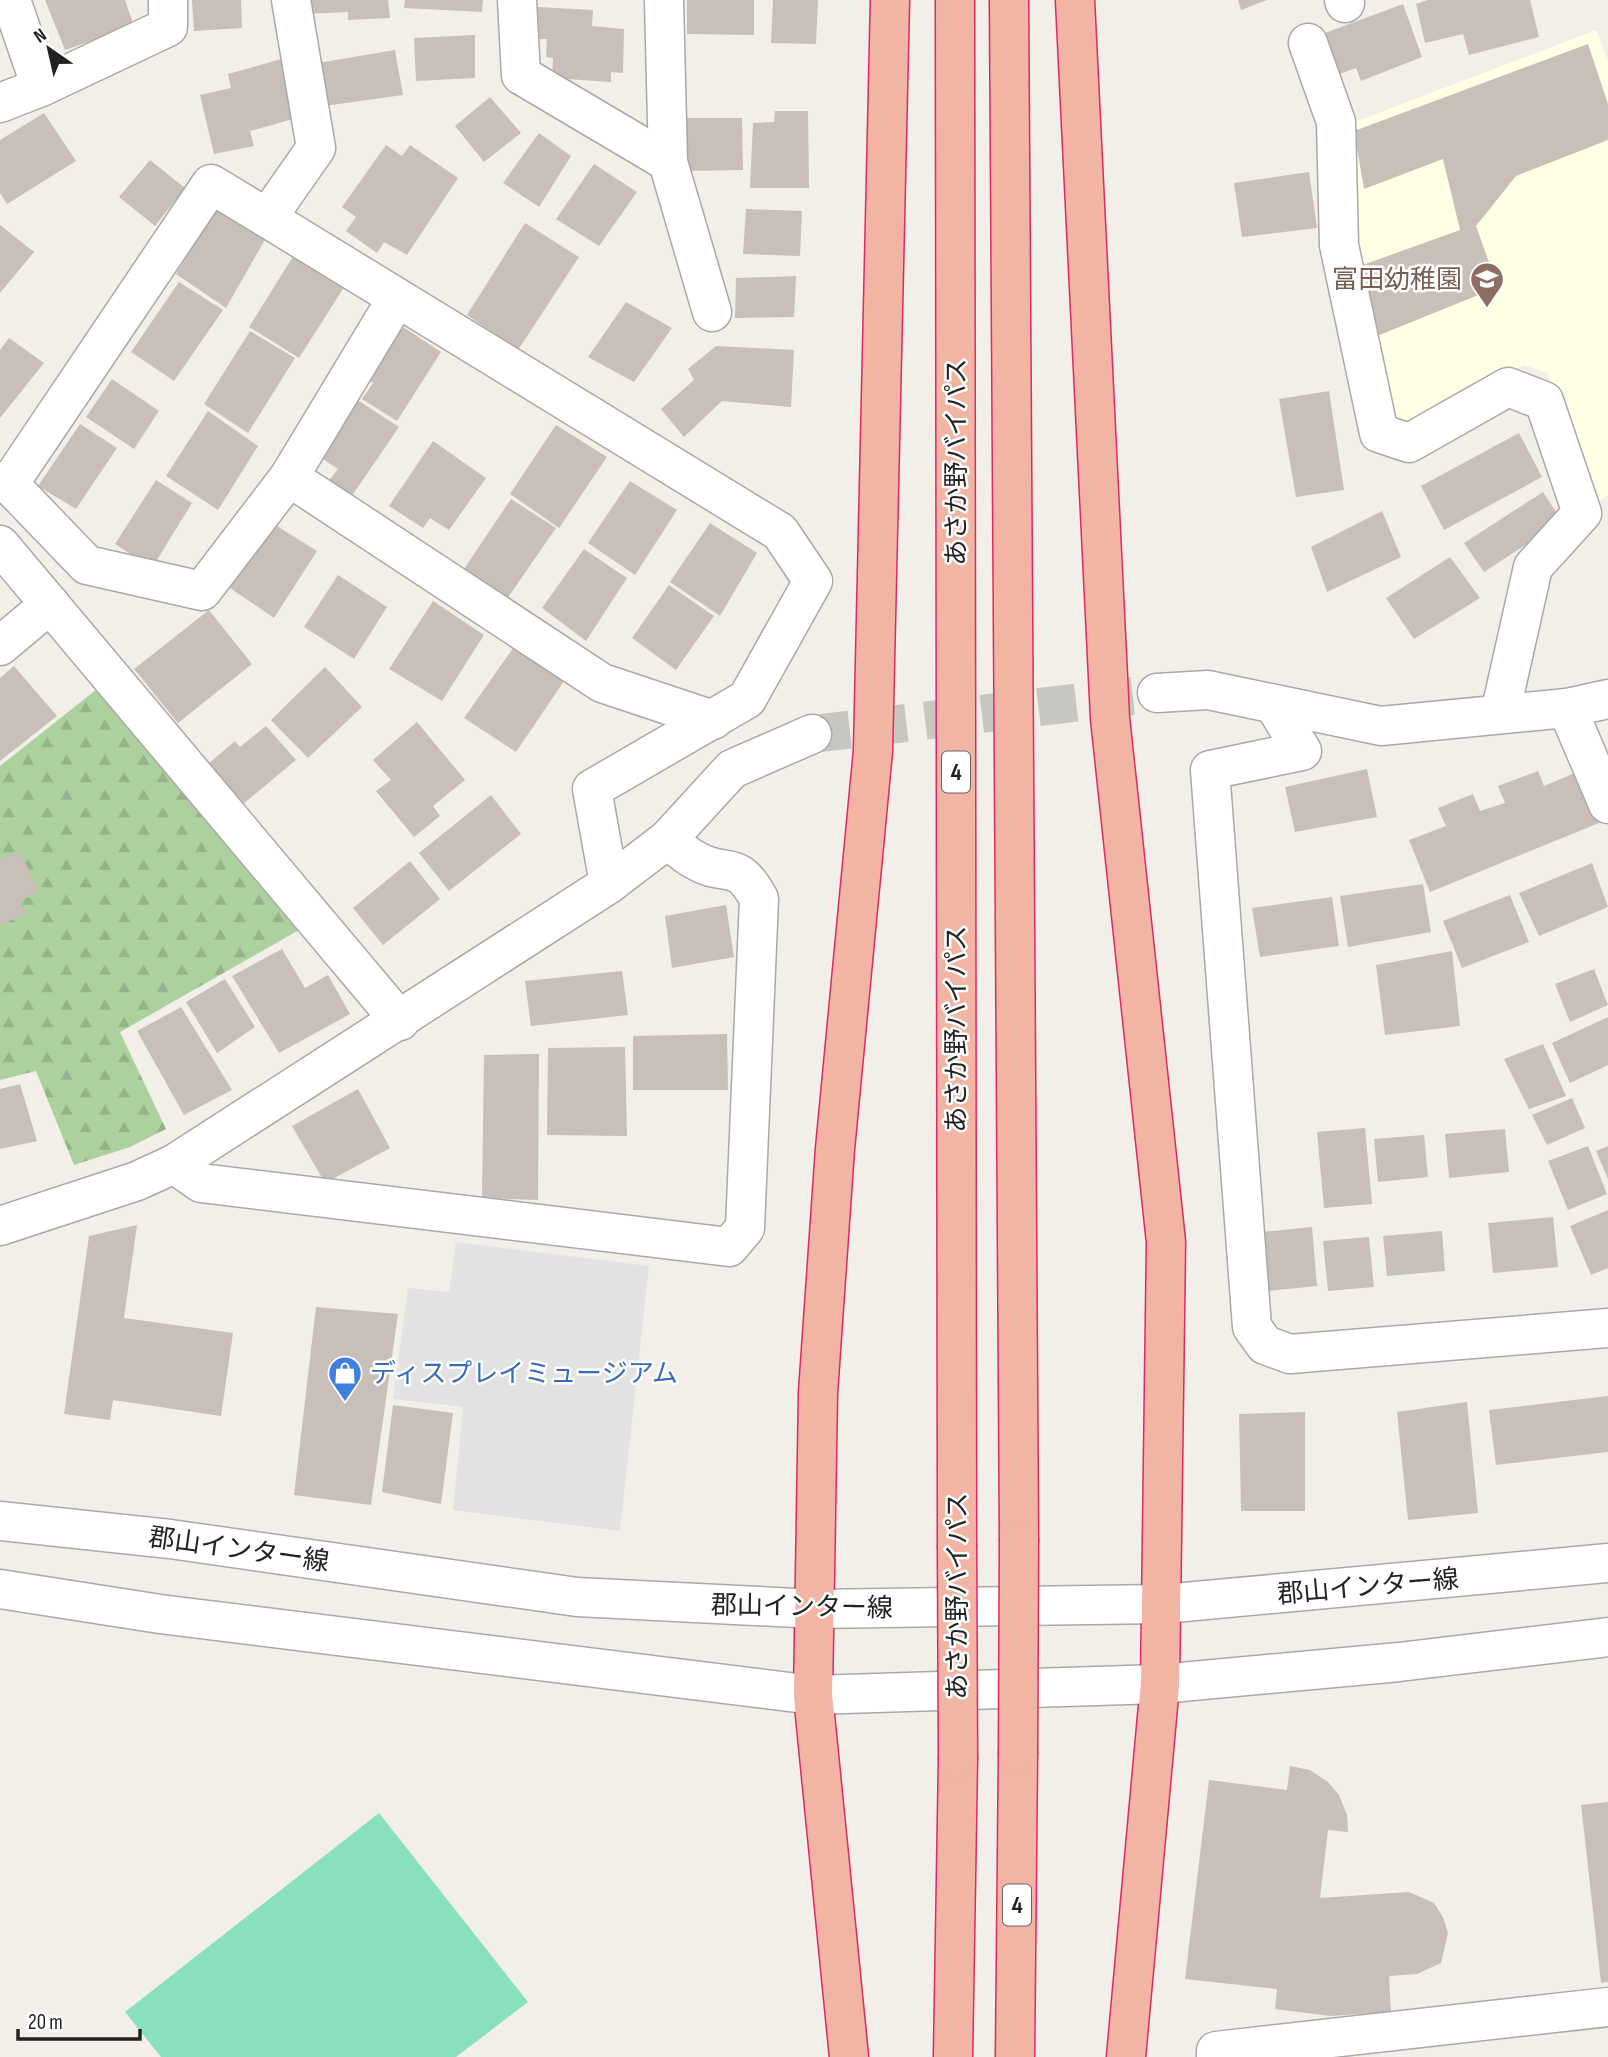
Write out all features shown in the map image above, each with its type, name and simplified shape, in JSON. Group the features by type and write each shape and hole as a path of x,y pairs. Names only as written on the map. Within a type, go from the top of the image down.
{"highway":[{"path":"849,2057 813,1695 818,1393 835,1149 873,751 890,0"},
{"name":"あさか野バイパス","path":"953,2057 958,1759 955,0"},
{"name":"4","path":"1009,0 1019,1538 1015,2057"},
{"path":"1075,0 1111,718 1166,1242 1160,1684 1126,2057"}],"street":[{"path":"11,0 41,87"},
{"path":"0,103 41,87 168,27 168,0"},
{"path":"267,218 316,148 292,0"},
{"path":"517,0 520,75 668,162"},
{"path":"664,0 668,162 712,312"},
{"path":"1308,43 1336,122 1339,246 1379,433 1409,443 1508,387 1544,401 1582,513 1533,567 1500,714"},
{"path":"397,298 289,477 202,591 87,565 9,484 211,184 780,531 813,581 747,699 593,789 609,884"},
{"path":"289,477 602,683 713,720"},
{"path":"0,545 400,1021"},
{"path":"0,646 50,604"},
{"path":"1157,693 1208,690 1381,726 1567,708 1608,699"},
{"path":"1275,706 1302,751 1210,770 1252,1327 1265,1345 1290,1354 1608,1328"},
{"path":"1567,708 1608,804"},
{"path":"0,1226 137,1181 174,1164 609,884 668,839 732,769 812,734"},
{"path":"174,1164 201,1183 730,1247 745,1228 760,899 748,878 731,870 696,862 668,839"},
{"name":"郡山インター線","path":"0,1521 170,1539 578,1597 816,1609 1163,1604 1608,1563"},
{"path":"0,1589 160,1615 813,1695 1160,1684 1399,1662 1608,1637"},
{"path":"1216,2057 1216,2051 1608,2007"}],"shaded area":[{"name":"富田幼稚園","path":"1596,30 1608,61 1608,495 1598,502 1547,373 1524,365 1406,427 1392,421 1352,253 1344,126"},
{"path":"456,1242 649,1266 620,1531 453,1510 463,1407 393,1399 408,1288 449,1292"}],"green space":[{"path":"97,689 306,926 120,1032 166,1129 130,1147 74,1165 36,1071 0,1080 0,766"},
{"path":"379,1813 528,2002 456,2057 161,2057 125,2012"}],"building":[{"path":"45,0 125,0 134,26 65,50"},
{"path":"192,0 241,0 242,28 194,31"},
{"path":"305,0 388,0 390,18 348,20 348,12 306,14"},
{"path":"405,0 483,0 482,12 404,8"},
{"path":"687,0 754,0 754,35 687,34"},
{"path":"773,0 818,0 816,44 771,43"},
{"path":"1238,0 1267,0 1241,10"},
{"path":"1428,0 1530,0 1539,37 1469,55 1463,34 1425,43 1416,4"},
{"path":"1403,4 1422,57 1361,81 1356,68 1331,77 1317,36"},
{"path":"537,7 593,10 592,26 624,29 623,73 611,72 611,82 552,78 553,58 546,57 547,39 537,39"},
{"path":"475,35 475,78 416,81 414,38"},
{"path":"1588,44 1608,104 1608,140 1516,176 1476,226 1498,287 1377,336 1360,266 1460,230 1443,159 1364,189 1354,131"},
{"path":"395,50 403,95 324,106 318,63"},
{"path":"285,58 300,117 250,131 254,146 214,154 200,95 231,88 228,74"},
{"path":"490,97 521,133 484,162 455,126"},
{"path":"775,111 808,111 809,188 750,188 753,123 774,122"},
{"path":"44,113 76,161 7,204 0,193 0,140"},
{"path":"685,118 742,118 743,170 685,171"},
{"path":"539,133 571,156 539,207 503,183"},
{"path":"386,145 402,156 410,145 458,178 407,255 384,242 377,253 346,231 356,217 342,207"},
{"path":"150,160 185,188 155,226 119,197"},
{"path":"594,164 637,192 599,246 556,219"},
{"path":"1309,172 1317,228 1242,237 1234,183"},
{"path":"221,201 270,231 226,308 176,274"},
{"path":"746,209 802,211 800,256 743,254"},
{"path":"525,223 579,257 518,350 467,315"},
{"path":"0,225 34,252 0,293"},
{"path":"297,250 348,281 299,358 249,327"},
{"path":"796,276 794,317 735,318 736,278"},
{"path":"179,282 223,310 174,381 131,352"},
{"path":"626,302 672,328 634,382 588,357"},
{"path":"397,323 441,352 397,421 362,399 373,383 363,376"},
{"path":"250,331 295,358 248,433 204,404"},
{"path":"9,338 44,363 0,418 0,350"},
{"path":"716,346 794,350 791,407 722,401 684,437 661,409 694,380 688,369"},
{"path":"112,379 159,411 134,449 86,417"},
{"path":"1329,391 1344,490 1296,497 1279,399"},
{"path":"356,399 399,427 349,500 326,484 338,469 317,455"},
{"path":"208,411 258,446 218,510 166,476"},
{"path":"80,424 117,448 76,509 38,486"},
{"path":"556,425 607,457 559,528 510,494"},
{"path":"1519,433 1542,477 1444,530 1421,486"},
{"path":"433,441 486,478 449,530 430,518 423,528 389,506"},
{"path":"156,480 192,503 152,568 115,544"},
{"path":"630,481 677,510 635,575 588,543"},
{"path":"1543,492 1562,521 1484,572 1464,543"},
{"path":"511,499 556,528 507,599 464,569"},
{"path":"1382,511 1401,557 1327,592 1311,547"},
{"path":"272,523 317,551 274,618 230,588"},
{"path":"710,523 757,553 720,616 670,582"},
{"path":"584,549 627,578 586,641 542,608"},
{"path":"1450,557 1480,598 1414,639 1386,598"},
{"path":"338,575 387,607 354,659 304,627"},
{"path":"669,585 714,616 676,670 632,638"},
{"path":"433,601 484,635 442,701 389,669"},
{"path":"209,610 252,664 178,723 134,669"},
{"path":"516,644 566,678 516,752 464,718"},
{"path":"14,666 57,716 0,761 0,678"},
{"path":"325,667 362,707 308,758 271,720"},
{"path":"417,722 465,780 433,806 440,816 414,837 376,791 391,780 373,760"},
{"path":"266,726 296,760 242,805 208,764 235,741 240,747"},
{"path":"1367,769 1377,817 1295,832 1285,787"},
{"path":"1538,771 1544,786 1577,772 1599,823 1430,892 1409,840 1446,826 1438,808 1473,794 1480,811 1505,803 1498,786"},
{"path":"491,795 521,834 449,891 419,853"},
{"path":"20,851 39,892 20,901 26,914 0,925 0,860"},
{"path":"410,861 440,899 383,945 353,908"},
{"path":"1592,863 1608,907 1539,936 1519,893"},
{"path":"1423,884 1431,932 1348,947 1340,896"},
{"path":"1510,895 1529,942 1462,968 1443,921"},
{"path":"1332,897 1339,946 1260,957 1252,908"},
{"path":"726,905 734,957 672,968 665,916"},
{"path":"282,949 305,988 328,975 350,1014 279,1053 232,976"},
{"path":"1452,951 1460,1026 1385,1035 1376,965"},
{"path":"1594,969 1608,1005 1570,1022 1555,984"},
{"path":"622,971 628,1015 531,1026 525,981"},
{"path":"225,979 255,1027 217,1053 186,1002"},
{"path":"181,1007 232,1090 184,1115 137,1031"},
{"path":"1608,1017 1608,1065 1570,1083 1552,1043"},
{"path":"727,1034 728,1090 633,1090 633,1036"},
{"path":"1543,1044 1566,1096 1529,1109 1504,1059"},
{"path":"625,1047 627,1136 547,1135 548,1048"},
{"path":"539,1054 538,1200 482,1198 484,1055"},
{"path":"20,1084 37,1141 0,1149 0,1089"},
{"path":"358,1089 390,1148 325,1183 292,1126"},
{"path":"1572,1098 1585,1128 1547,1145 1532,1115"},
{"path":"1365,1128 1372,1204 1324,1208 1317,1132"},
{"path":"1505,1129 1509,1172 1449,1178 1445,1134"},
{"path":"1424,1135 1428,1177 1378,1182 1374,1139"},
{"path":"1588,1146 1607,1194 1568,1210 1548,1161"},
{"path":"1608,1146 1608,1179 1596,1151"},
{"path":"1608,1210 1608,1268 1591,1275 1570,1226"},
{"path":"1553,1217 1558,1267 1493,1273 1488,1223"},
{"path":"137,1225 124,1318 233,1333 221,1416 113,1400 110,1420 64,1414 89,1236"},
{"path":"1312,1227 1317,1286 1267,1291 1262,1232"},
{"path":"1442,1231 1445,1271 1387,1276 1383,1236"},
{"path":"1369,1237 1374,1287 1328,1291 1323,1241"},
{"path":"316,1307 398,1314 371,1505 294,1495"},
{"path":"1608,1396 1608,1452 1496,1465 1489,1410"},
{"path":"1467,1402 1478,1513 1408,1520 1397,1412"},
{"path":"393,1405 453,1413 441,1504 382,1492"},
{"path":"1305,1412 1305,1511 1241,1511 1239,1414"},
{"path":"1290,1766 1310,1770 1328,1782 1339,1795 1347,1815 1348,1832 1328,1830 1320,1898 1409,1892 1434,1903 1443,1917 1448,1933 1441,1963 1417,1974 1389,1976 1391,2012 1330,2016 1275,2009 1277,1989 1185,1979 1209,1780 1287,1790"},
{"path":"1608,1802 1608,1982 1601,1983 1581,1805"}],"tunnel":[{"path":"812,734 1157,693"}],"place":[{"name":"富田幼稚園","path":"1487,309"},
{"name":"ディスプレイミュージアム","path":"345,1403"}]}
